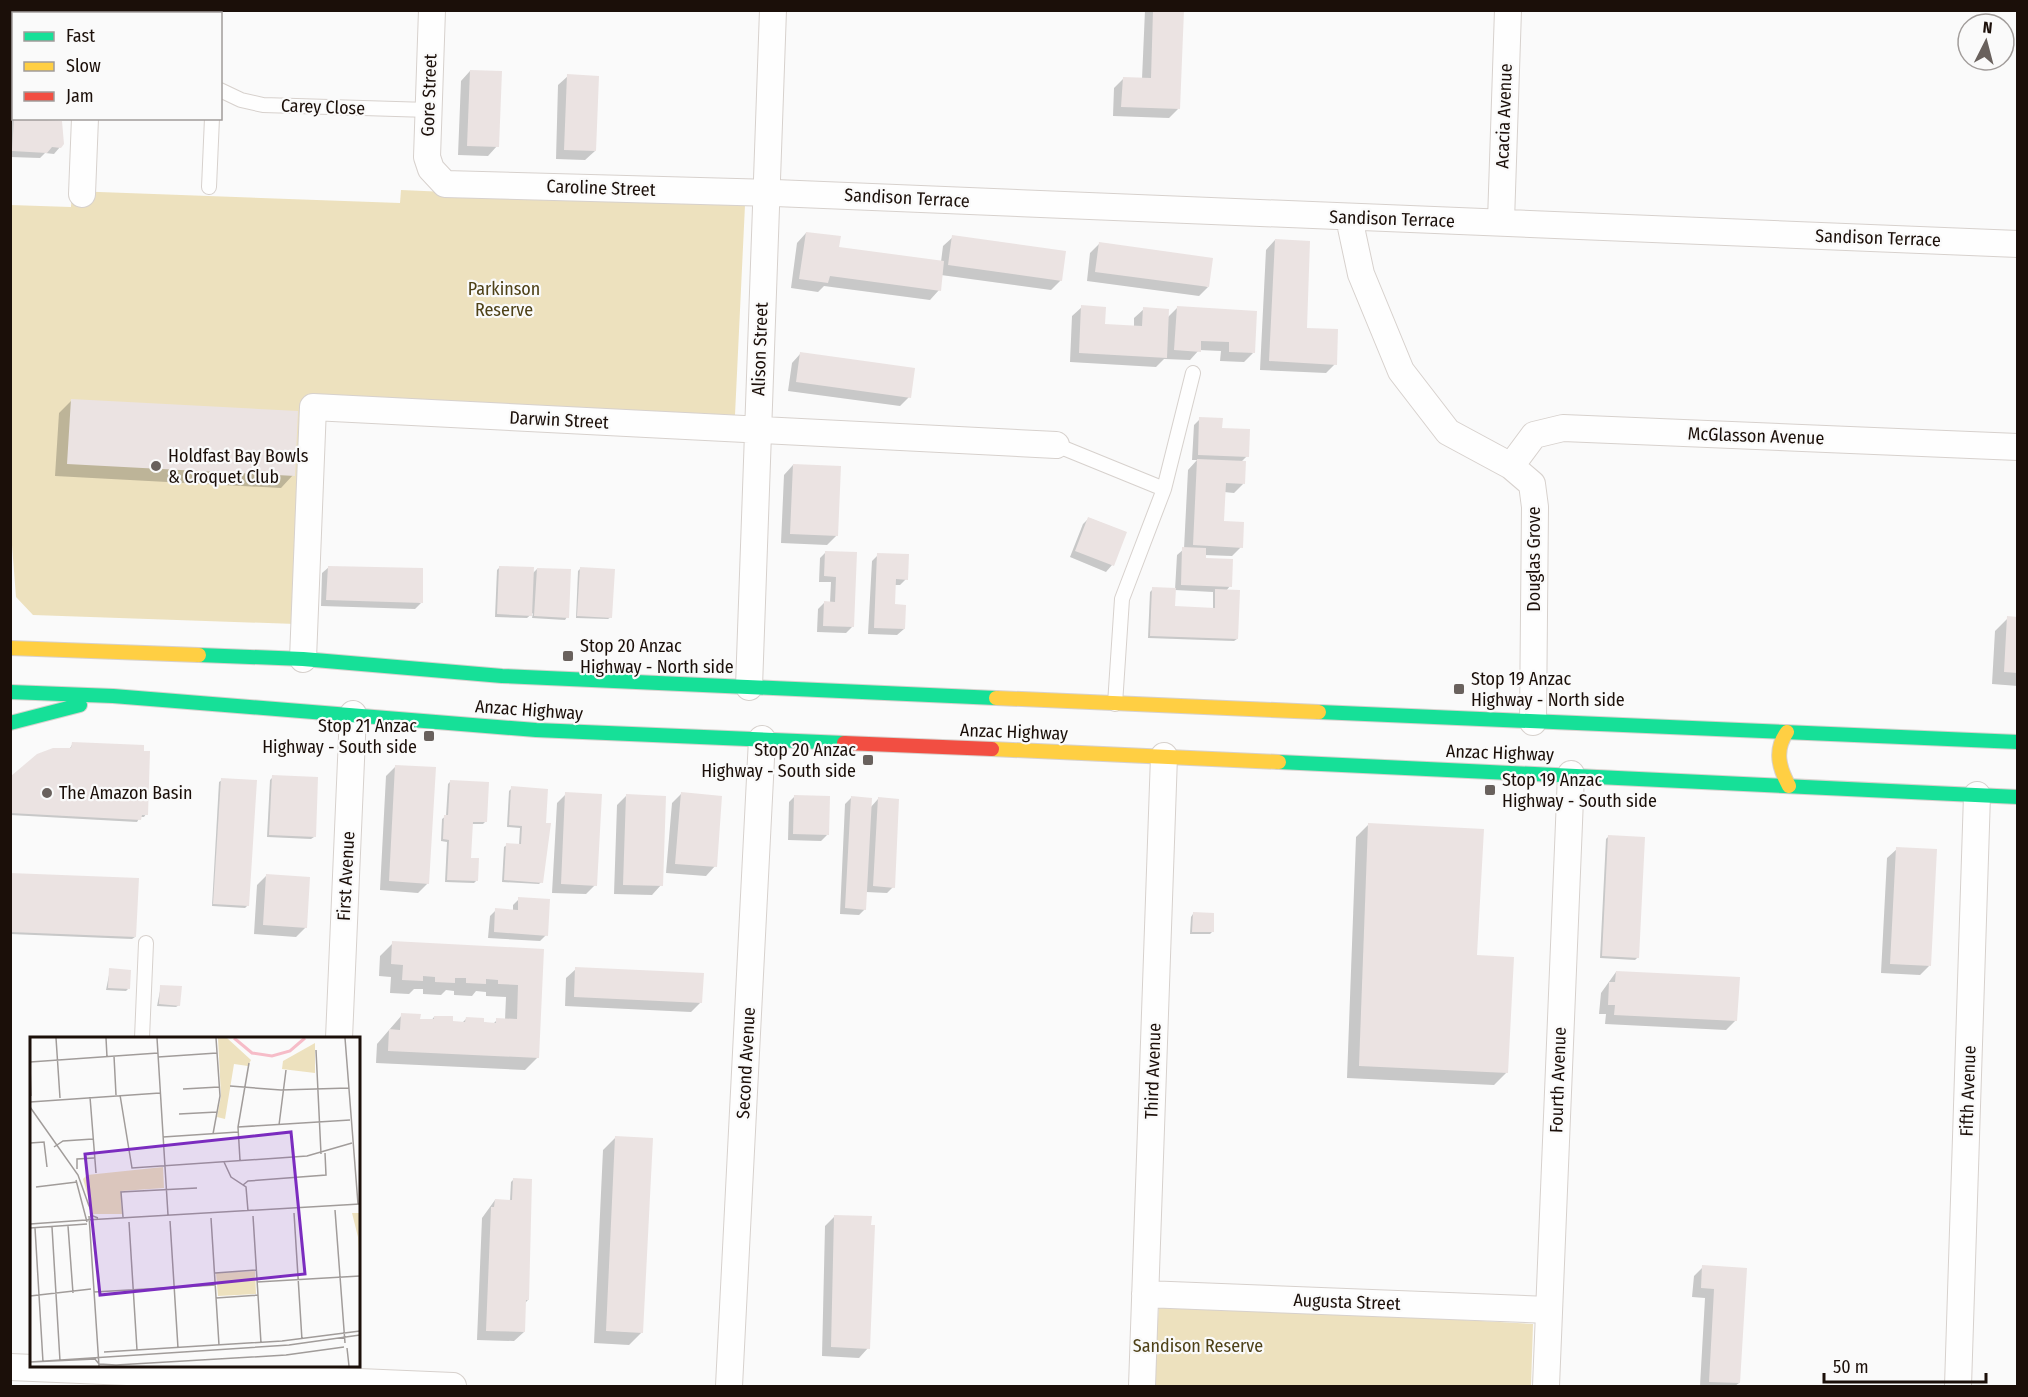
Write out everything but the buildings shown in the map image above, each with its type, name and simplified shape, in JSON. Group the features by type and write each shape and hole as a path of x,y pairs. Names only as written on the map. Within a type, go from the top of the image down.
{"highway":[{"path":"19,636 87,649"},
{"name":"Anzac Highway","path":"10,648 87,649 303,659 502,676 924,697 2018,742"},
{"path":"502,676 524,684 535,694"},
{"path":"567,696 567,687 576,680"},
{"name":"Anzac Highway","path":"10,692 113,696 353,714 539,724 585,732 762,739 948,741 1164,756 2018,797"},
{"path":"10,723 113,696"},
{"path":"924,697 940,708"},
{"path":"979,712 980,705 988,698"},
{"path":"572,720 585,732"},
{"path":"1717,731 1742,745"},
{"path":"1787,732 1782,738 1778,754 1779,769 1789,786"},
{"path":"1747,783 1754,771"}],"street":[{"name":"Gore Street","path":"432,10 428,158 438,178"},
{"name":"Alison Street","path":"749,687 773,10"},
{"name":"Acacia Avenue","path":"1501,221 1508,10"},
{"path":"82,194 85,120"},
{"name":"Caroline Street","path":"438,178 445,184 767,192"},
{"name":"Sandison Terrace","path":"767,192 1349,218 1501,221 2018,244"},
{"name":"Douglas Grove","path":"1349,218 1360,274 1401,371 1448,432 1511,466 1532,484 1535,507 1533,722"},
{"name":"Darwin Street","path":"303,659 313,407 1056,445"},
{"name":"McGlasson Avenue","path":"1511,466 1534,435 1563,428 2018,447"},
{"name":"First Avenue","path":"339,1037 353,714"},
{"name":"Second Avenue","path":"729,1386 762,739"},
{"name":"Third Avenue","path":"1142,1386 1164,756"},
{"name":"Fourth Avenue","path":"1546,1386 1571,774"},
{"name":"Fifth Avenue","path":"1958,1386 1977,795"},
{"name":"Augusta Street","path":"1145,1294 1549,1310"},
{"path":"10,1367 128,1375 324,1378 453,1386"}],"lane":[{"name":"Carey Close","path":"222,90 241,100 263,105 429,110"},
{"path":"209,187 212,120"},
{"path":"1115,704 1122,599 1164,489 1193,373"},
{"path":"1056,445 1164,489"},
{"path":"142,1037 146,943"}],"green space":[{"name":"Holdfast Bay Bowls & Croquet Club","path":"401,190 745,205 735,415 304,396 296,624 33,615 16,597 11,532 10,205 71,207 72,191 400,203"},
{"name":"Sandison Reserve","path":"1159,1303 1533,1324 1531,1386 1154,1386"}],"traffic: fast":[{"path":"199,655 303,659 502,676 996,698"},
{"path":"10,692 113,696 536,730 844,743"},
{"path":"10,723 80,705"},
{"path":"1319,712 2018,742"},
{"path":"1279,762 2018,797"}],"traffic: slow":[{"path":"10,648 199,655"},
{"path":"996,698 1319,712"},
{"path":"1787,732 1780,746 1779,759 1789,786"},
{"path":"992,749 1279,762"}],"traffic: jam":[{"path":"844,743 992,749"}],"place":[{"name":"Holdfast Bay Bowls & Croquet Club","path":"156,466"},
{"name":"Stop 20 Anzac Highway - North side","path":"568,656"},
{"name":"Stop 19 Anzac Highway - North side","path":"1459,689"},
{"name":"Stop 21 Anzac Highway - South side","path":"429,736"},
{"name":"Stop 20 Anzac Highway - South side","path":"868,760"},
{"name":"Stop 19 Anzac Highway - South side","path":"1490,790"},
{"name":"The Amazon Basin","path":"47,793"}],"park label":[{"name":"Parkinson Reserve","path":"504,299"}]}
